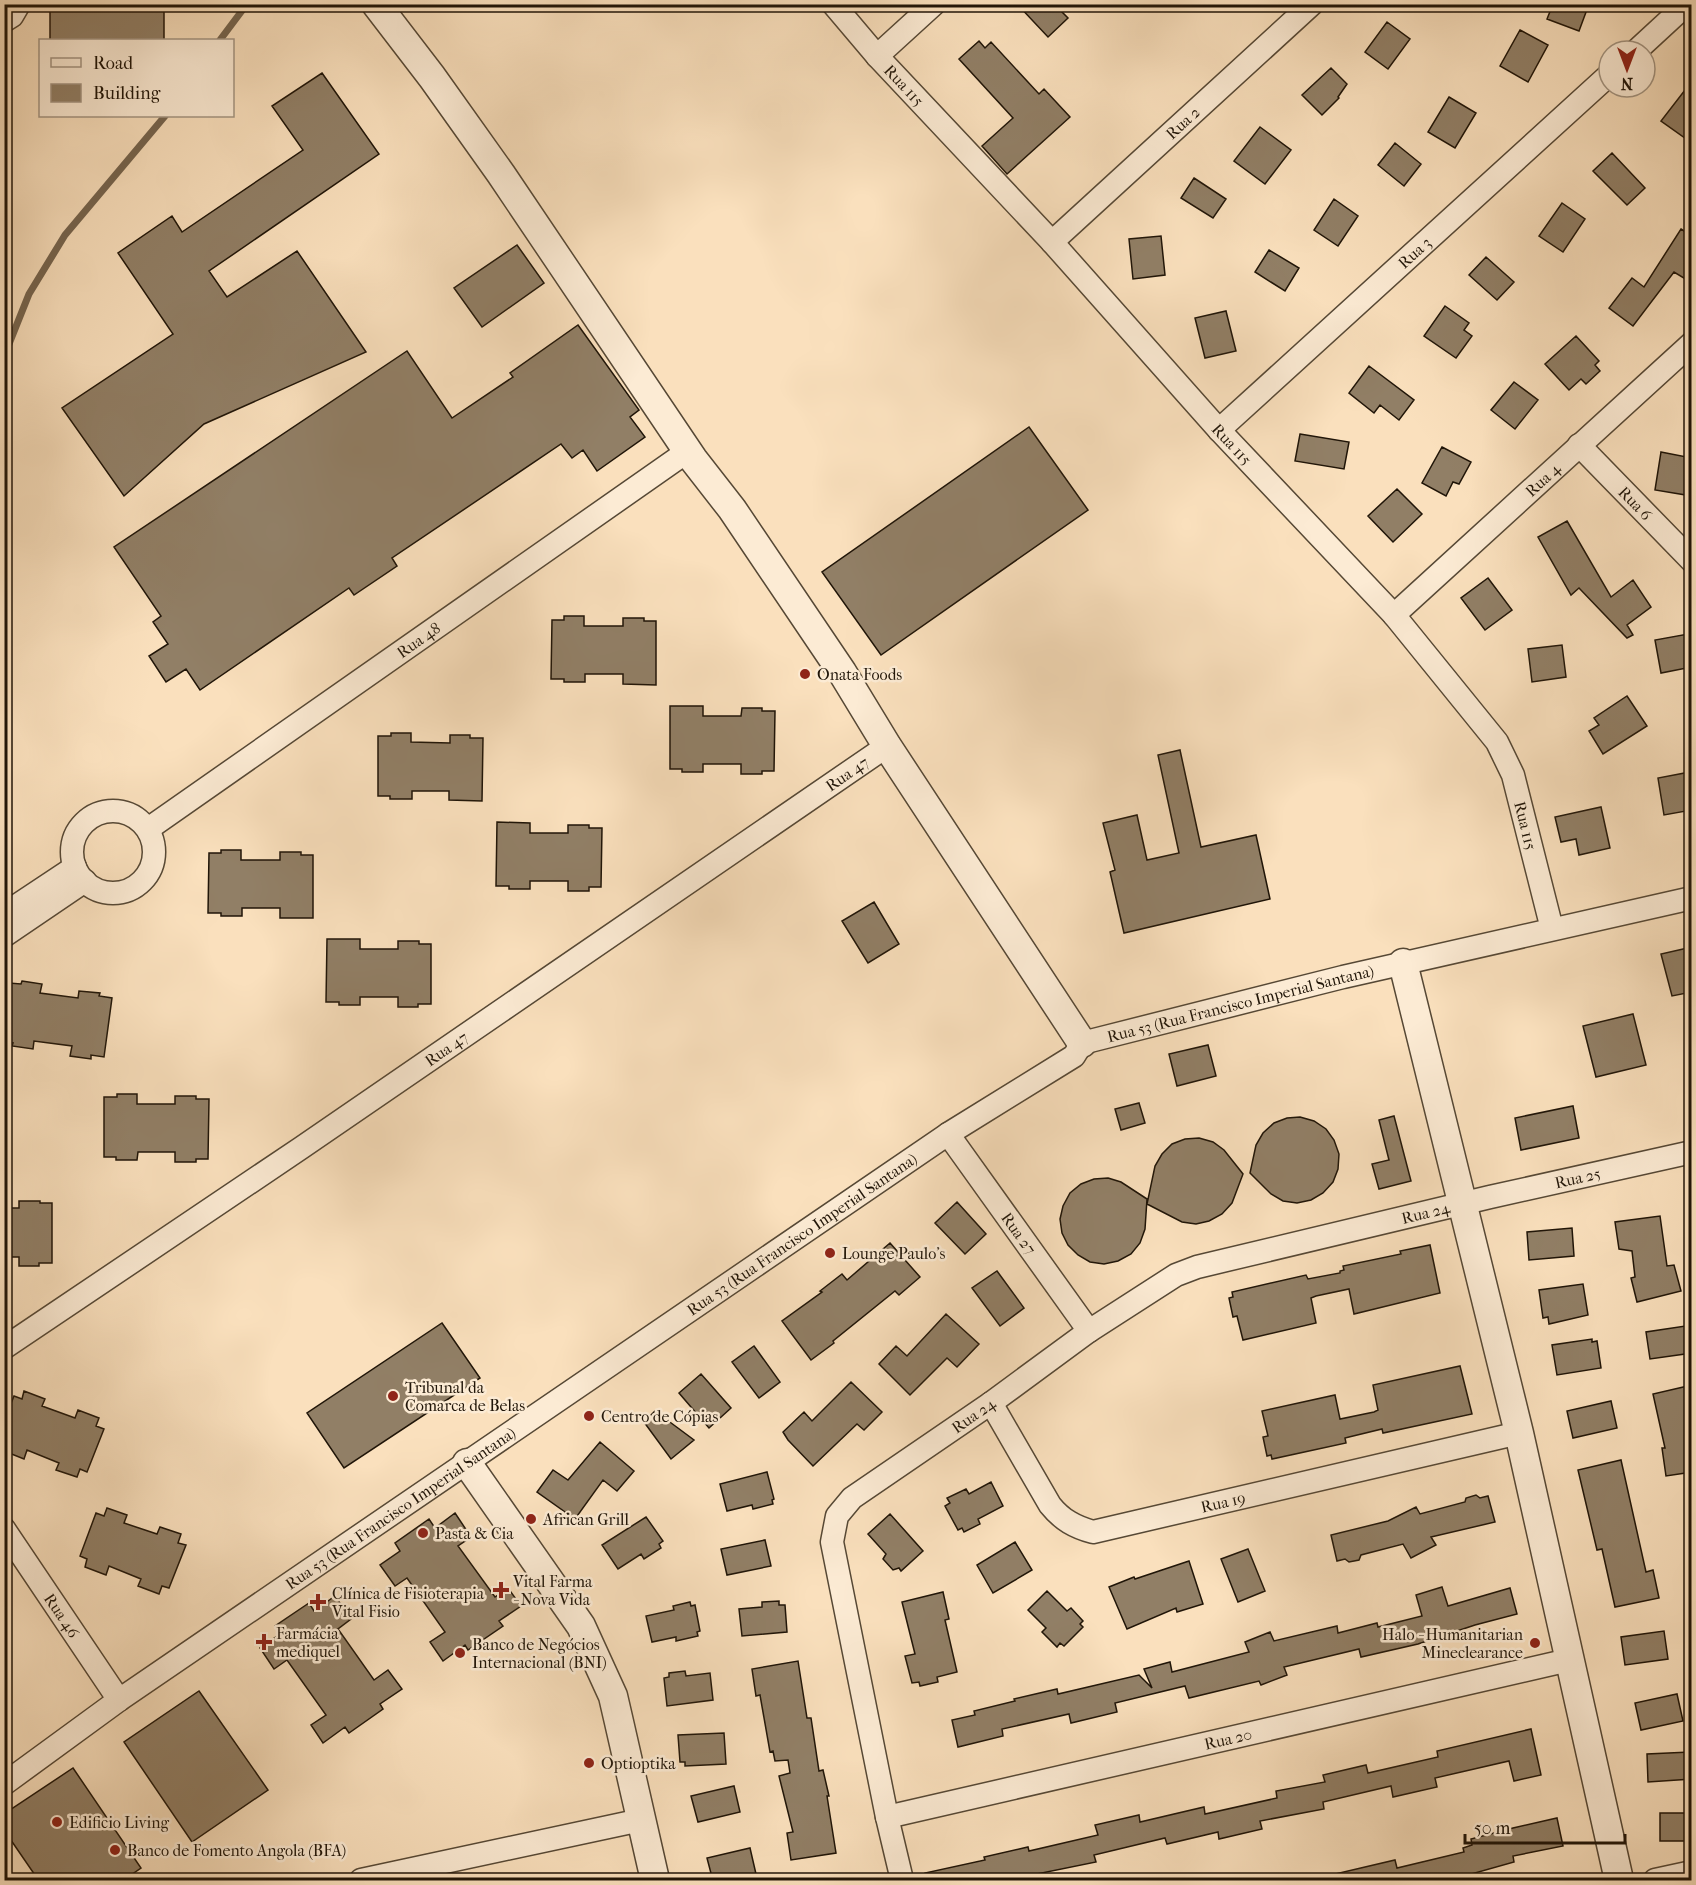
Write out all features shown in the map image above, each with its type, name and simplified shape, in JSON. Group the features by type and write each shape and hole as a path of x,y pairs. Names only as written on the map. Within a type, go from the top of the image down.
{"street":[{"path":"4,21 12,16 20,4"},
{"path":"376,4 432,77 501,174 688,451 732,509 842,672 887,746 1082,1042"},
{"name":"Rua 115","path":"833,4 878,56 1052,242 1219,430 1394,615 1497,742 1513,775 1552,929"},
{"path":"878,56 934,4"},
{"name":"Rua 2","path":"1052,242 1312,4"},
{"path":"1649,39 1687,4"},
{"name":"Rua 3","path":"1219,430 1597,86"},
{"name":"Rua 4","path":"1394,615 1692,343"},
{"name":"Rua 6","path":"1579,445 1692,561"},
{"name":"Rua 48","path":"148,829 688,451"},
{"name":"Rua 47","path":"4,1348 887,746"},
{"path":"114,810 139,819 148,829 153,840 153,862 147,875 131,889 107,892 95,888 80,874 72,854 73,841 79,829 88,819 114,810"},
{"path":"4,914 80,874"},
{"path":"4,936 80,874"},
{"name":"Rua 53 (Rua Francisco Imperial Santana)","path":"4,1784 119,1700 948,1134 1074,1056 1082,1042 1220,1006 1692,898"},
{"path":"1403,963 1519,1433 1619,1881"},
{"name":"Rua 27","path":"948,1134 1089,1331"},
{"name":"Rua 25","path":"1463,1204 1692,1152"},
{"name":"Rua 24","path":"902,1881 837,1574 832,1542 837,1516 852,1498 870,1484 991,1403 1089,1331 1176,1275 1197,1267 1463,1204"},
{"name":"Rua 19","path":"991,1403 1050,1505 1069,1523 1093,1532 1519,1433"},
{"path":"467,1462 580,1626 592,1649 613,1696 655,1881"},
{"name":"Rua 46","path":"4,1529 119,1700"},
{"name":"Rua 20","path":"887,1817 1569,1660"},
{"path":"361,1881 641,1820"},
{"path":"1655,1881 1692,1872"}],"building":[{"path":"50,4 164,4 164,39 50,39"},
{"path":"1017,4 1054,4 1068,18 1048,37"},
{"path":"1553,4 1589,4 1579,31 1547,19"},
{"path":"1387,22 1410,39 1388,69 1365,52"},
{"path":"1520,30 1548,45 1528,82 1500,66"},
{"path":"979,41 985,48 991,42 1039,94 1044,89 1070,117 1007,174 982,146 1013,118 959,59"},
{"path":"1331,68 1347,84 1339,98 1322,115 1302,95"},
{"path":"322,73 379,154 209,271 227,297 297,251 366,352 204,424 124,496 62,408 173,334 118,253 172,216 182,232 303,150 272,106"},
{"path":"1692,81 1692,143 1661,121"},
{"path":"1449,97 1476,113 1455,148 1428,132"},
{"path":"1260,127 1291,150 1265,184 1234,161"},
{"path":"1395,143 1421,164 1404,186 1378,165"},
{"path":"1612,153 1645,188 1627,205 1593,171"},
{"path":"1194,178 1226,199 1213,218 1181,198"},
{"path":"1334,199 1358,216 1338,246 1314,230"},
{"path":"1562,203 1585,219 1563,252 1539,236"},
{"path":"1681,229 1692,236 1692,283 1674,272 1633,326 1609,308 1632,278 1644,287"},
{"path":"1161,236 1165,275 1133,279 1129,239"},
{"path":"517,245 544,283 482,327 454,288"},
{"path":"1269,250 1299,268 1285,291 1255,272"},
{"path":"1486,257 1514,282 1497,300 1469,275"},
{"path":"1445,306 1469,323 1464,330 1472,336 1456,358 1424,336"},
{"path":"1226,311 1236,351 1205,358 1195,318"},
{"path":"578,325 639,410 630,417 645,437 597,471 583,450 572,458 561,444 392,558 397,566 354,595 349,588 200,690 186,669 166,682 149,656 168,644 153,622 161,616 114,547 407,351 452,418 513,377 510,373"},
{"path":"1576,336 1599,361 1595,365 1600,371 1586,384 1581,379 1569,390 1545,364"},
{"path":"1369,366 1414,400 1399,420 1380,405 1374,413 1349,393"},
{"path":"1514,382 1538,400 1515,429 1491,410"},
{"path":"1029,427 1088,510 881,655 822,572"},
{"path":"1300,434 1349,442 1344,469 1295,461"},
{"path":"1442,447 1471,462 1459,484 1453,482 1446,496 1422,483"},
{"path":"1661,452 1692,458 1692,496 1655,490"},
{"path":"1397,489 1422,514 1393,542 1368,516"},
{"path":"1567,521 1611,597 1633,580 1651,607 1627,625 1633,635 1627,638 1579,588 1571,595 1538,537"},
{"path":"1488,578 1512,610 1485,630 1461,598"},
{"path":"564,616 584,616 584,626 623,626 623,618 644,618 644,621 656,621 656,685 623,684 623,674 585,674 585,682 564,682 564,679 551,679 552,620 564,620"},
{"path":"1688,634 1692,667 1661,673 1655,640"},
{"path":"1562,645 1566,677 1532,682 1528,649"},
{"path":"1627,696 1647,726 1603,754 1589,731 1599,725 1594,718"},
{"path":"670,706 703,706 703,716 741,716 742,708 762,708 762,711 775,711 774,771 762,771 762,774 741,774 741,764 703,764 703,772 682,772 682,769 670,769"},
{"path":"391,733 411,733 411,742 450,743 450,735 470,735 470,738 483,738 482,801 449,800 449,791 412,791 412,799 390,799 390,796 378,796 378,736 391,736"},
{"path":"1180,750 1201,847 1256,835 1270,899 1124,933 1110,872 1115,870 1103,823 1137,815 1147,860 1179,853 1158,755"},
{"path":"1690,772 1692,810 1664,815 1658,778"},
{"path":"1601,807 1610,848 1579,855 1576,839 1561,842 1555,817"},
{"path":"497,822 530,823 530,833 568,833 568,825 589,825 589,828 602,828 601,887 589,887 589,891 568,891 568,881 530,881 530,889 509,889 509,886 496,886"},
{"path":"221,850 241,850 241,860 280,860 280,852 301,852 301,855 313,855 313,918 280,918 280,908 242,908 242,916 221,916 221,913 208,913 209,853 221,853"},
{"path":"874,902 899,944 868,963 842,921"},
{"path":"327,939 360,939 360,949 398,949 398,941 419,941 419,944 431,944 431,1004 418,1004 418,1007 398,1007 398,997 360,997 360,1005 339,1005 339,1002 326,1002"},
{"path":"1692,947 1692,992 1672,996 1661,954"},
{"path":"22,981 42,984 40,993 78,998 79,991 100,993 99,996 112,998 104,1057 91,1055 91,1059 70,1056 72,1046 34,1041 33,1049 12,1046 13,1043 4,1042 4,1015 9,983 21,984"},
{"path":"1633,1014 1646,1065 1596,1077 1583,1026"},
{"path":"1208,1045 1216,1076 1177,1086 1169,1054"},
{"path":"117,1094 137,1094 137,1104 175,1104 175,1096 196,1096 196,1099 209,1099 208,1159 196,1159 196,1162 175,1162 175,1152 138,1152 137,1160 116,1160 116,1157 104,1157 104,1097 117,1097"},
{"path":"1139,1103 1145,1123 1121,1130 1115,1109"},
{"path":"1573,1106 1579,1138 1521,1150 1515,1118"},
{"path":"1394,1116 1411,1181 1379,1189 1372,1164 1389,1160 1379,1120"},
{"path":"1300,1117 1314,1121 1326,1129 1334,1140 1339,1154 1338,1169 1333,1182 1323,1193 1311,1200 1297,1203 1283,1201 1271,1194 1250,1173 1256,1145 1263,1133 1274,1123 1287,1118"},
{"path":"1199,1138 1213,1142 1224,1150 1243,1174 1232,1203 1222,1214 1209,1221 1196,1224 1182,1222 1147,1204 1155,1166 1162,1154 1172,1144 1185,1139"},
{"path":"1108,1178 1121,1182 1147,1199 1145,1229 1140,1243 1131,1254 1118,1261 1104,1264 1090,1262 1068,1245 1062,1233 1060,1219 1063,1206 1070,1193 1081,1184 1094,1179"},
{"path":"19,1201 52,1203 52,1263 39,1263 39,1266 19,1266 19,1257 4,1257 4,1208 19,1208"},
{"path":"957,1202 986,1234 965,1254 935,1223"},
{"path":"1660,1216 1667,1266 1674,1265 1681,1291 1637,1302 1631,1278 1635,1277 1632,1251 1619,1249 1615,1222"},
{"path":"1572,1228 1574,1256 1529,1260 1527,1232"},
{"path":"890,1243 920,1277 899,1295 895,1291 811,1360 782,1321 822,1292 820,1291 842,1274 847,1280"},
{"path":"1430,1245 1440,1293 1354,1314 1349,1289 1316,1296 1311,1298 1316,1323 1243,1340 1237,1316 1233,1317 1229,1298 1233,1297 1232,1292 1306,1275 1308,1279 1340,1273 1344,1270 1343,1266 1401,1254 1400,1251"},
{"path":"997,1271 1024,1308 1000,1326 972,1288"},
{"path":"1583,1284 1588,1315 1549,1324 1548,1317 1543,1318 1539,1290"},
{"path":"946,1314 979,1344 957,1367 947,1358 910,1395 879,1364 896,1346 907,1356"},
{"name":"Tribunal da Comarca de Belas","path":"442,1323 480,1378 344,1468 307,1413"},
{"path":"1692,1325 1692,1353 1650,1359 1646,1332"},
{"path":"1592,1339 1592,1342 1597,1341 1601,1368 1557,1375 1552,1345"},
{"path":"754,1346 780,1382 759,1398 732,1362"},
{"path":"1460,1366 1472,1414 1383,1433 1382,1429 1345,1438 1346,1443 1272,1459 1271,1455 1267,1456 1263,1437 1268,1436 1262,1411 1335,1395 1340,1419 1374,1412 1378,1410 1373,1385"},
{"path":"701,1374 731,1408 709,1428 679,1393"},
{"path":"851,1382 882,1412 864,1430 857,1424 813,1466 783,1432 804,1412 812,1421"},
{"path":"1692,1385 1692,1472 1666,1476 1662,1448 1665,1448 1653,1394"},
{"path":"24,1391 45,1399 42,1406 75,1418 78,1410 99,1418 96,1426 104,1429 87,1472 80,1469 77,1477 56,1470 59,1463 27,1450 24,1459 4,1451 4,1421 14,1396 22,1399"},
{"path":"1611,1401 1617,1428 1573,1438 1567,1411"},
{"path":"655,1411 694,1440 671,1459 644,1422"},
{"path":"600,1442 634,1471 617,1491 603,1480 575,1519 537,1492 553,1470 568,1480"},
{"path":"1621,1460 1646,1572 1653,1570 1659,1598 1615,1607 1602,1549 1597,1550 1578,1470"},
{"path":"767,1472 774,1499 773,1504 753,1509 752,1505 727,1511 720,1484"},
{"path":"991,1482 1003,1506 978,1519 980,1524 964,1532 962,1528 958,1530 945,1506 950,1503 947,1498 966,1489 969,1494"},
{"path":"1476,1495 1480,1498 1488,1496 1495,1522 1431,1537 1436,1545 1411,1558 1403,1544 1361,1555 1359,1560 1337,1561 1331,1535 1388,1521 1416,1507 1420,1514 1465,1502 1466,1498"},
{"path":"107,1508 127,1515 124,1523 157,1534 160,1527 181,1534 178,1543 186,1545 169,1588 162,1586 159,1594 138,1586 141,1579 109,1566 106,1575 85,1567 87,1559 80,1556 96,1513 104,1516"},
{"path":"455,1513 471,1537 458,1546 495,1597 508,1588 521,1606 499,1621 503,1626 468,1650 465,1645 443,1661 430,1642 445,1632 407,1578 395,1586 380,1565 400,1551 395,1543 429,1519 435,1528"},
{"path":"890,1514 923,1551 901,1571 899,1568 893,1570 883,1559 886,1554 868,1534"},
{"path":"646,1517 663,1541 659,1544 661,1548 644,1559 641,1554 618,1569 602,1545"},
{"path":"765,1540 771,1566 727,1575 721,1549"},
{"path":"1015,1542 1032,1570 993,1593 977,1565"},
{"path":"1248,1549 1265,1591 1238,1602 1221,1559"},
{"path":"1189,1561 1203,1604 1177,1612 1176,1608 1127,1629 1109,1587"},
{"path":"1442,1587 1448,1606 1510,1588 1517,1614 1418,1644 1361,1657 1359,1649 1284,1667 1287,1675 1261,1685 1259,1681 1189,1698 1185,1686 1115,1703 1117,1712 1071,1723 1069,1714 1002,1729 1003,1736 958,1747 952,1720 975,1715 974,1711 1057,1689 1058,1694 1139,1675 1152,1688 1144,1669 1170,1662 1172,1672 1249,1652 1245,1642 1270,1632 1274,1641 1337,1626 1338,1633 1377,1623 1378,1627 1422,1616 1416,1595"},
{"path":"1047,1591 1067,1611 1071,1608 1083,1621 1080,1624 1083,1627 1064,1646 1060,1643 1057,1647 1042,1632 1046,1628 1028,1610"},
{"path":"943,1592 949,1619 945,1620 957,1672 937,1677 938,1682 920,1686 919,1682 912,1683 905,1656 915,1654 902,1602"},
{"path":"335,1596 351,1619 338,1629 374,1680 388,1670 402,1689 380,1704 383,1709 349,1733 345,1727 323,1743 311,1725 326,1715 287,1660 274,1669 260,1648 280,1634 275,1626 309,1603 314,1611"},
{"path":"779,1601 779,1605 785,1605 787,1632 742,1636 739,1609 762,1607 762,1602"},
{"path":"690,1602 691,1606 695,1605 700,1631 697,1632 698,1636 676,1641 676,1637 652,1642 646,1616 674,1610 673,1606"},
{"path":"1664,1631 1668,1659 1625,1665 1621,1637"},
{"path":"798,1661 807,1718 811,1718 819,1771 823,1770 829,1796 827,1796 836,1853 791,1860 787,1833 793,1832 779,1776 790,1773 788,1760 775,1761 773,1751 770,1752 760,1695 756,1696 752,1669"},
{"path":"685,1671 686,1676 710,1673 713,1700 667,1706 664,1678 669,1677 669,1673"},
{"path":"199,1691 268,1790 192,1842 124,1742"},
{"path":"1677,1694 1683,1721 1641,1730 1635,1703"},
{"path":"1531,1729 1541,1775 1514,1781 1509,1761 1435,1778 1437,1787 1393,1797 1391,1786 1323,1802 1324,1809 1260,1821 1262,1829 1219,1839 1218,1832 1167,1844 1165,1838 1094,1855 1096,1862 1002,1881 926,1881 925,1873 985,1860 984,1857 1028,1847 1029,1851 1098,1835 1095,1825 1139,1815 1140,1822 1204,1807 1205,1814 1277,1798 1276,1791 1325,1782 1323,1775 1366,1765 1368,1773 1438,1757 1437,1751"},
{"path":"724,1733 726,1764 685,1766 685,1762 680,1762 678,1735"},
{"path":"1690,1752 1692,1779 1648,1782 1647,1754"},
{"name":"Edificio Living","path":"73,1768 141,1868 122,1881 39,1881 4,1830 4,1814"},
{"path":"734,1786 740,1812 698,1822 691,1796"},
{"path":"1660,1813 1692,1813 1692,1841 1660,1841"},
{"path":"1557,1818 1563,1846 1513,1856 1514,1862 1457,1878 1457,1881 1336,1881 1335,1874 1395,1860 1397,1868 1464,1852 1463,1848 1472,1845 1471,1839"},
{"path":"750,1848 756,1874 726,1881 713,1881 707,1858"}],"waterway":[{"path":"221,39 247,4"},
{"path":"5,354 29,294 65,235 164,117"}],"place":[{"name":"Onata Foods","path":"805,674"},
{"name":"Lounge Paulo's","path":"830,1253"},
{"name":"Tribunal da Comarca de Belas","path":"393,1396"},
{"name":"Centro de Cópias","path":"589,1416"},
{"name":"African Grill","path":"531,1519"},
{"name":"Pasta & Cia","path":"423,1533"},
{"name":"Vital Farma - Nova Vida","path":"501,1590"},
{"name":"Clínica de Fisioterapia Vital Fisio","path":"318,1602"},
{"name":"Farmácia mediquel","path":"264,1642"},
{"name":"Halo - Humanitarian Mineclearance","path":"1535,1643"},
{"name":"Banco de Negócios Internacional (BNI)","path":"460,1653"},
{"name":"Optioptika","path":"589,1763"},
{"name":"Edificio Living","path":"57,1822"},
{"name":"Banco de Fomento Angola (BFA)","path":"115,1850"}]}
